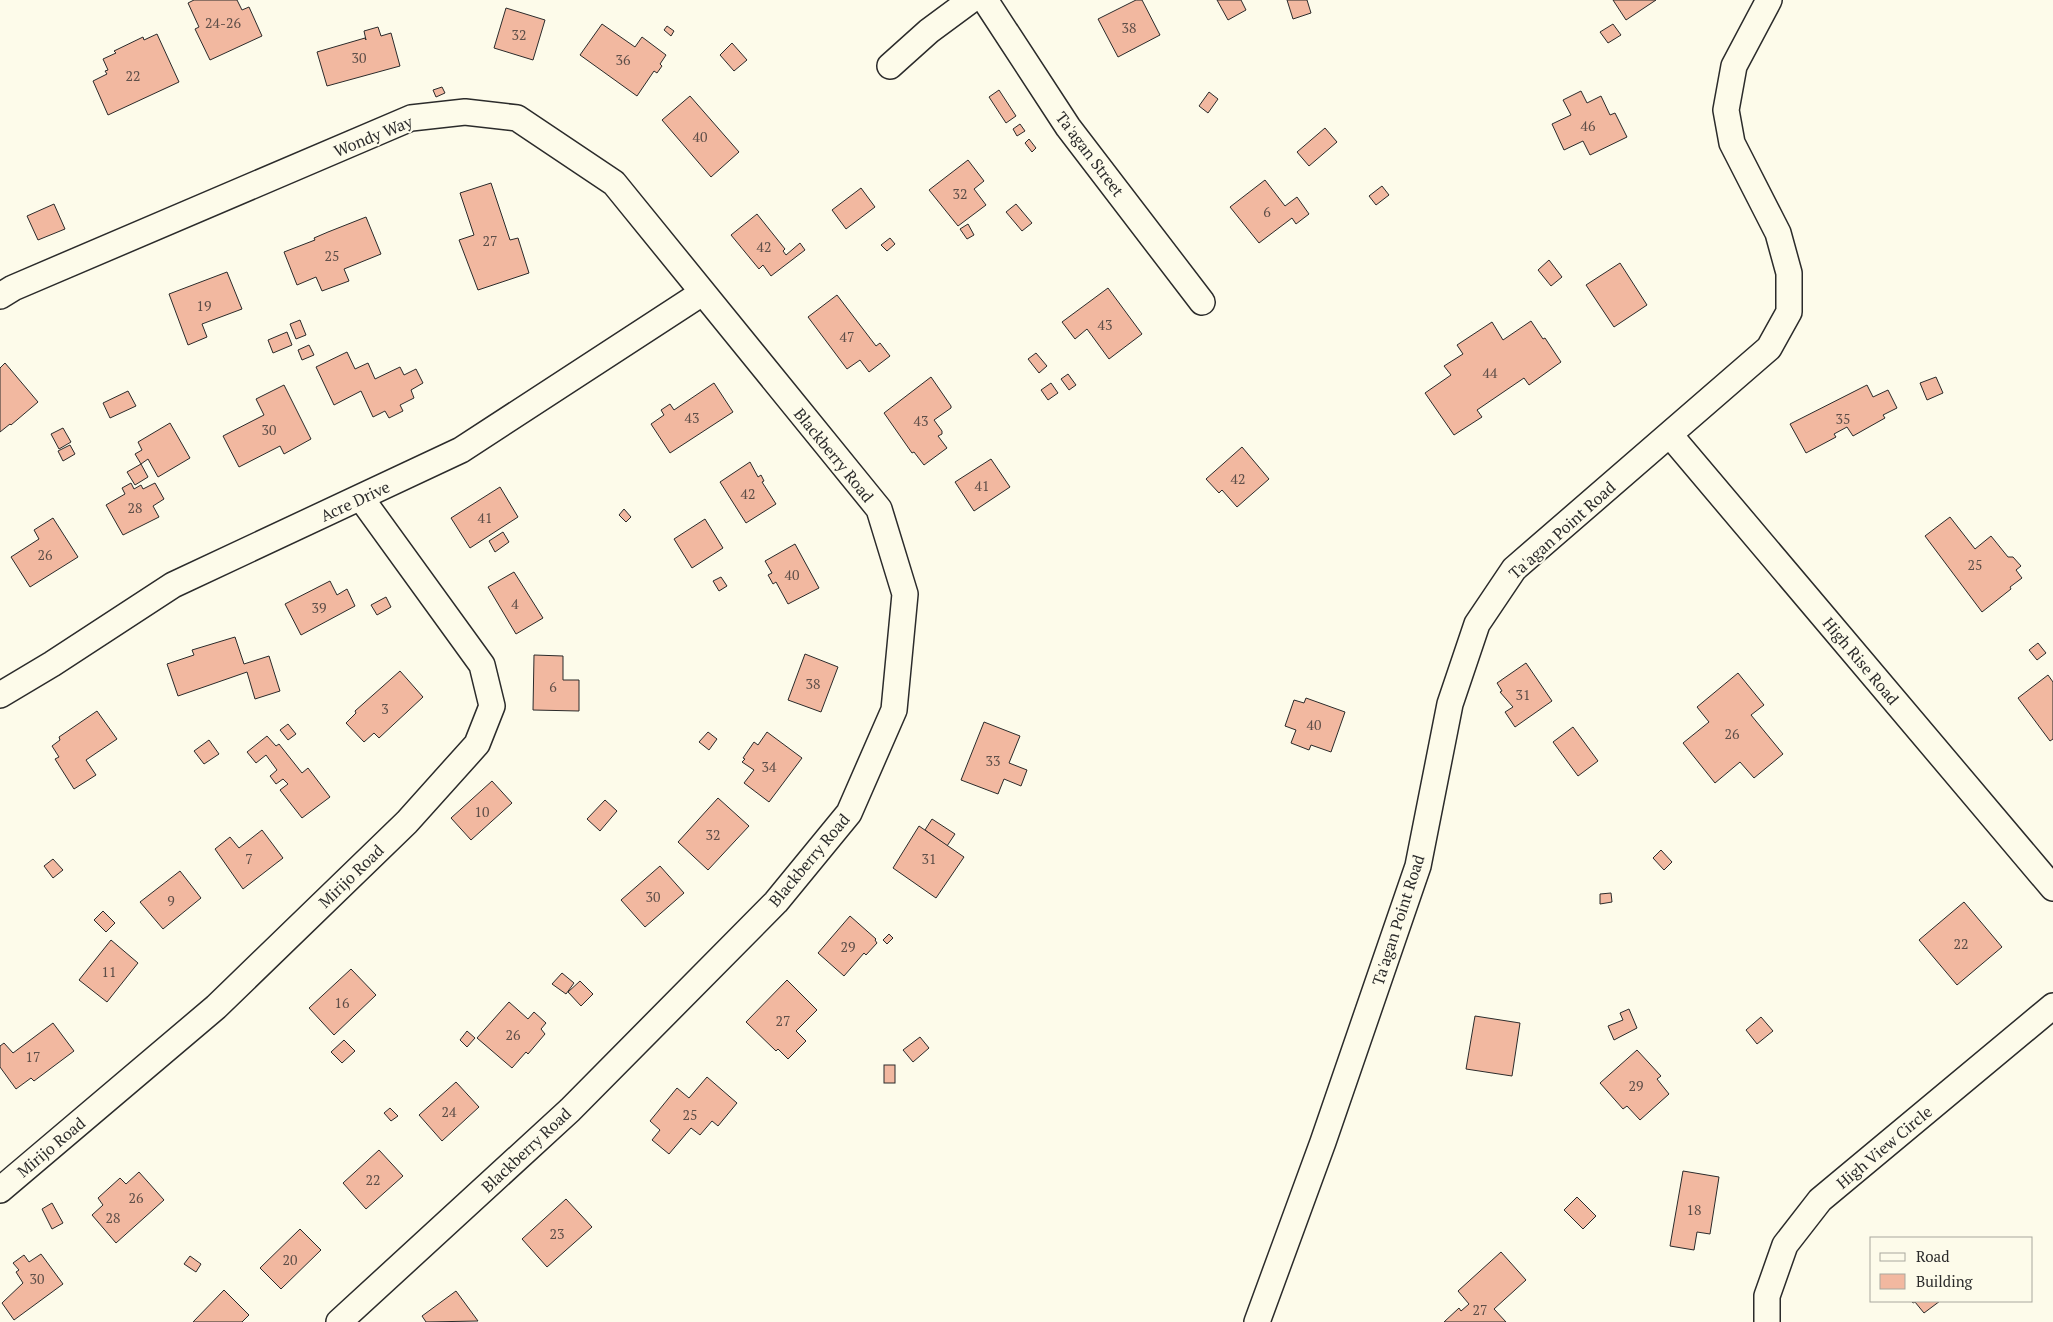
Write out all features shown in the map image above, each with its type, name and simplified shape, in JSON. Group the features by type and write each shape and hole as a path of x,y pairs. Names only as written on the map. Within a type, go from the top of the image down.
{"street":[{"path":"890,66 929,31 971,0"},
{"name":"Ta'agan Street","path":"985,0 1068,127 1202,302"},
{"name":"Ta'agan Point Road","path":"1257,1322 1323,1142 1418,866 1450,704 1477,624 1514,569 1769,348 1789,312 1789,273 1778,233 1732,143 1726,110 1734,66 1766,1"},
{"name":"Wondy Way","path":"0,296 13,288 411,118 465,112 517,118 614,183 702,293"},
{"name":"Acre Drive","path":"0,695 173,586 461,450 702,293"},
{"name":"Blackberry Road","path":"339,1322 570,1110 776,902 849,813 894,710 905,594 879,509 702,293"},
{"name":"High Rise Road","path":"1670,435 2053,888"},
{"name":"Mirijo Road","path":"0,1190 216,1007 407,822 477,744 492,706 482,665 361,498"},
{"name":"High View Circle","path":"1768,1322 1767,1296 1785,1244 1820,1200 2053,1006"}],"building":[{"path":"194,0 237,0 242,10 249,7 262,36 210,60 195,29 199,27 188,3"},
{"path":"1136,0 1142,0 1160,35 1118,57 1098,19"},
{"path":"1217,0 1241,0 1246,10 1228,20"},
{"path":"1287,0 1307,0 1311,13 1293,19"},
{"path":"1613,0 1656,0 1626,20"},
{"path":"506,8 545,20 533,60 494,48"},
{"path":"602,24 635,47 642,37 666,55 660,64 662,66 657,73 654,71 637,96 580,55"},
{"path":"1613,24 1621,35 1608,43 1600,32"},
{"path":"667,26 674,31 671,36 664,30"},
{"path":"378,27 381,36 391,33 400,66 327,86 317,52 365,38 366,40 364,31"},
{"path":"157,34 179,82 108,115 93,81 107,74 105,71 108,70 103,59 116,53 114,51 143,37 144,40"},
{"path":"732,43 747,60 734,71 720,55"},
{"path":"442,87 445,93 436,97 433,90"},
{"path":"999,90 1016,116 1006,123 989,97"},
{"path":"1581,91 1587,103 1601,96 1610,115 1615,113 1627,137 1590,155 1583,141 1564,150 1552,124 1571,115 1563,100"},
{"path":"1209,92 1218,99 1208,113 1199,106"},
{"path":"690,96 739,152 711,177 662,120"},
{"path":"1020,124 1025,131 1017,136 1013,129"},
{"path":"1325,128 1337,142 1309,166 1297,152"},
{"path":"1029,139 1036,148 1032,152 1025,143"},
{"path":"968,160 984,181 974,189 986,205 958,226 929,190"},
{"path":"1265,180 1285,206 1297,197 1309,214 1296,224 1292,218 1259,243 1230,207"},
{"path":"491,183 510,240 518,238 529,273 478,290 459,240 474,235 460,193"},
{"path":"1382,186 1389,195 1376,205 1369,196"},
{"path":"861,188 875,207 846,229 832,210"},
{"path":"54,204 65,229 38,240 27,216"},
{"path":"1016,204 1032,223 1022,231 1006,212"},
{"path":"757,214 785,249 783,251 786,255 800,243 805,250 771,276 763,265 759,269 731,235"},
{"path":"366,217 381,254 344,269 349,281 322,291 316,277 297,285 284,252"},
{"path":"968,224 974,235 967,239 960,229"},
{"path":"890,238 895,244 887,251 881,245"},
{"path":"1549,260 1562,277 1551,286 1538,270"},
{"path":"1620,263 1647,305 1614,327 1586,285"},
{"path":"227,272 242,309 202,324 207,337 188,345 169,294"},
{"path":"1108,288 1142,334 1109,359 1087,329 1075,339 1062,322"},
{"path":"837,295 876,346 880,343 890,356 869,372 860,360 847,369 808,317"},
{"path":"300,320 306,335 296,339 290,324"},
{"path":"1531,321 1561,362 1529,385 1524,378 1477,410 1482,417 1454,435 1425,393 1451,375 1444,366 1463,354 1457,345 1492,322 1503,340"},
{"path":"287,332 292,345 273,353 268,340"},
{"path":"309,345 314,355 302,360 298,350"},
{"path":"347,352 355,369 368,363 375,379 400,367 404,375 416,369 423,383 411,390 414,398 400,405 403,411 389,418 385,411 373,417 361,391 334,405 316,367"},
{"path":"1036,353 1047,366 1039,373 1028,359"},
{"path":"5,363 38,402 0,432 0,368"},
{"path":"1068,374 1076,385 1069,390 1061,379"},
{"path":"931,377 951,408 934,420 942,431 942,434 938,436 947,448 924,465 914,452 912,453 884,413"},
{"path":"1936,377 1943,393 1927,400 1920,383"},
{"path":"714,383 733,412 670,453 651,424 664,415 661,410 670,404 674,410"},
{"path":"1051,383 1058,393 1048,400 1041,390"},
{"path":"284,385 311,439 284,454 280,446 239,467 223,436 264,415 256,399"},
{"path":"1867,385 1873,397 1888,390 1897,408 1883,415 1885,418 1853,436 1847,427 1834,434 1836,437 1806,453 1790,424"},
{"path":"128,391 136,406 110,418 103,403"},
{"path":"170,423 190,458 158,477 148,459 141,464 135,454 142,450 138,442"},
{"path":"63,428 71,442 59,449 51,434"},
{"path":"70,445 75,454 63,461 58,451"},
{"path":"1242,447 1269,479 1237,507 1222,490 1219,493 1206,479"},
{"path":"991,459 1010,487 974,511 955,482"},
{"path":"750,462 758,477 761,475 764,481 762,482 776,504 746,523 720,482"},
{"path":"141,464 148,477 135,485 127,472"},
{"path":"131,483 134,489 141,485 143,489 155,483 164,499 153,506 159,517 123,535 106,505 125,494 122,488"},
{"path":"500,487 518,517 470,548 451,518"},
{"path":"624,509 631,517 626,522 619,515"},
{"path":"1950,517 1975,549 1991,536 2008,557 2013,557 2021,566 2016,570 2022,578 1982,612 1925,536"},
{"path":"53,518 78,557 30,587 11,557 39,539 34,530"},
{"path":"705,519 723,548 692,568 674,539"},
{"path":"503,532 509,542 495,552 489,541"},
{"path":"795,544 819,588 788,604 776,582 773,584 768,575 772,573 765,561"},
{"path":"514,572 543,618 516,634 488,587"},
{"path":"721,577 727,586 719,591 713,581"},
{"path":"330,581 337,595 347,589 355,606 301,635 285,604"},
{"path":"386,597 391,607 377,615 371,605"},
{"path":"235,637 244,664 269,656 280,691 255,699 247,672 178,696 167,664 194,655 192,650"},
{"path":"2038,643 2046,653 2037,660 2029,650"},
{"path":"805,654 838,667 821,712 788,700"},
{"path":"534,655 563,656 563,680 579,680 579,711 533,710"},
{"path":"1526,663 1552,701 1515,727 1505,712 1513,707 1500,692 1502,691 1497,683"},
{"path":"400,671 423,697 379,738 374,733 364,742 346,723 356,713 355,711"},
{"path":"1738,673 1764,705 1751,715 1783,754 1754,778 1740,762 1715,783 1683,743 1709,722 1697,707"},
{"path":"2048,675 2053,682 2053,739 2050,741 2018,698"},
{"path":"1306,698 1345,712 1331,752 1311,745 1309,750 1291,743 1296,730 1285,726 1294,700 1304,703"},
{"path":"97,711 117,739 86,760 96,775 74,789 55,759 59,757 52,746 60,740 59,737"},
{"path":"984,722 1020,736 1009,763 1027,770 1021,786 1004,779 998,794 961,780"},
{"path":"288,724 296,734 288,740 280,730"},
{"path":"1573,727 1598,761 1578,776 1553,742"},
{"path":"708,732 717,739 709,750 699,742"},
{"path":"767,732 802,758 769,802 744,783 754,770 742,762 754,742 758,745"},
{"path":"267,736 276,746 279,744 302,773 308,768 330,797 302,818 280,790 288,784 283,779 276,784 270,776 277,770 266,755 256,763 247,752"},
{"path":"209,740 219,754 204,764 194,751"},
{"path":"492,781 512,803 471,840 451,818"},
{"path":"718,798 749,826 708,870 678,842"},
{"path":"605,800 617,811 600,831 587,819"},
{"path":"932,819 955,834 947,846 925,830"},
{"path":"919,826 964,857 936,898 893,868"},
{"path":"262,830 283,858 243,889 215,849 230,837 239,848"},
{"path":"1661,850 1672,862 1664,870 1653,858"},
{"path":"53,859 63,870 53,878 44,866"},
{"path":"660,866 684,893 645,927 621,900"},
{"path":"180,871 201,898 163,929 140,902"},
{"path":"1611,893 1612,902 1600,904 1600,894"},
{"path":"1964,902 2002,947 1957,985 1919,940"},
{"path":"103,911 115,923 106,932 94,920"},
{"path":"850,916 876,939 877,943 866,955 864,953 844,976 818,953"},
{"path":"889,934 893,938 887,944 883,940"},
{"path":"111,940 138,963 107,1002 79,980"},
{"path":"351,969 376,995 334,1035 309,1008"},
{"path":"562,973 574,983 566,994 552,984"},
{"path":"787,980 817,1010 796,1031 806,1041 788,1059 778,1049 776,1051 746,1022"},
{"path":"580,981 593,994 581,1006 568,992"},
{"path":"509,1002 528,1019 534,1012 546,1023 541,1029 545,1034 528,1054 526,1052 512,1068 477,1038"},
{"path":"1629,1009 1637,1028 1614,1040 1608,1026 1623,1020 1620,1013"},
{"path":"1475,1016 1520,1023 1512,1076 1466,1069"},
{"path":"1761,1017 1773,1031 1757,1044 1746,1030"},
{"path":"53,1023 74,1051 34,1081 31,1078 16,1089 0,1067 0,1046 4,1043 13,1053"},
{"path":"467,1031 475,1038 467,1047 460,1040"},
{"path":"920,1037 929,1048 913,1062 903,1050"},
{"path":"344,1040 355,1051 342,1063 331,1052"},
{"path":"1637,1050 1661,1076 1657,1079 1669,1094 1640,1120 1627,1106 1623,1109 1600,1083"},
{"path":"884,1065 895,1065 895,1083 884,1083"},
{"path":"707,1077 737,1103 718,1126 712,1121 700,1135 691,1128 669,1154 652,1140 660,1130 650,1121 677,1088 689,1098"},
{"path":"456,1082 479,1107 442,1141 419,1115"},
{"path":"390,1108 398,1116 391,1121 384,1113"},
{"path":"379,1150 403,1176 366,1209 343,1183"},
{"path":"1683,1171 1719,1177 1710,1234 1697,1232 1694,1250 1670,1246"},
{"path":"139,1172 164,1200 116,1243 92,1215 103,1205 98,1198 120,1178 126,1184"},
{"path":"1577,1197 1596,1216 1583,1229 1564,1210"},
{"path":"566,1199 592,1227 547,1267 522,1239"},
{"path":"52,1203 63,1223 52,1229 42,1209"},
{"path":"300,1229 321,1250 281,1289 260,1268"},
{"path":"1501,1252 1526,1280 1494,1309 1506,1322 1444,1322 1459,1308 1461,1311 1469,1304 1458,1291"},
{"path":"41,1254 63,1284 14,1320 2,1303 23,1283 16,1272 19,1270 13,1263 24,1255 29,1262"},
{"path":"190,1256 201,1264 196,1272 184,1264"},
{"path":"224,1290 249,1315 242,1322 193,1322"},
{"path":"456,1291 478,1321 426,1322 422,1316"},
{"path":"1915,1302 1939,1302 1924,1313"}]}
